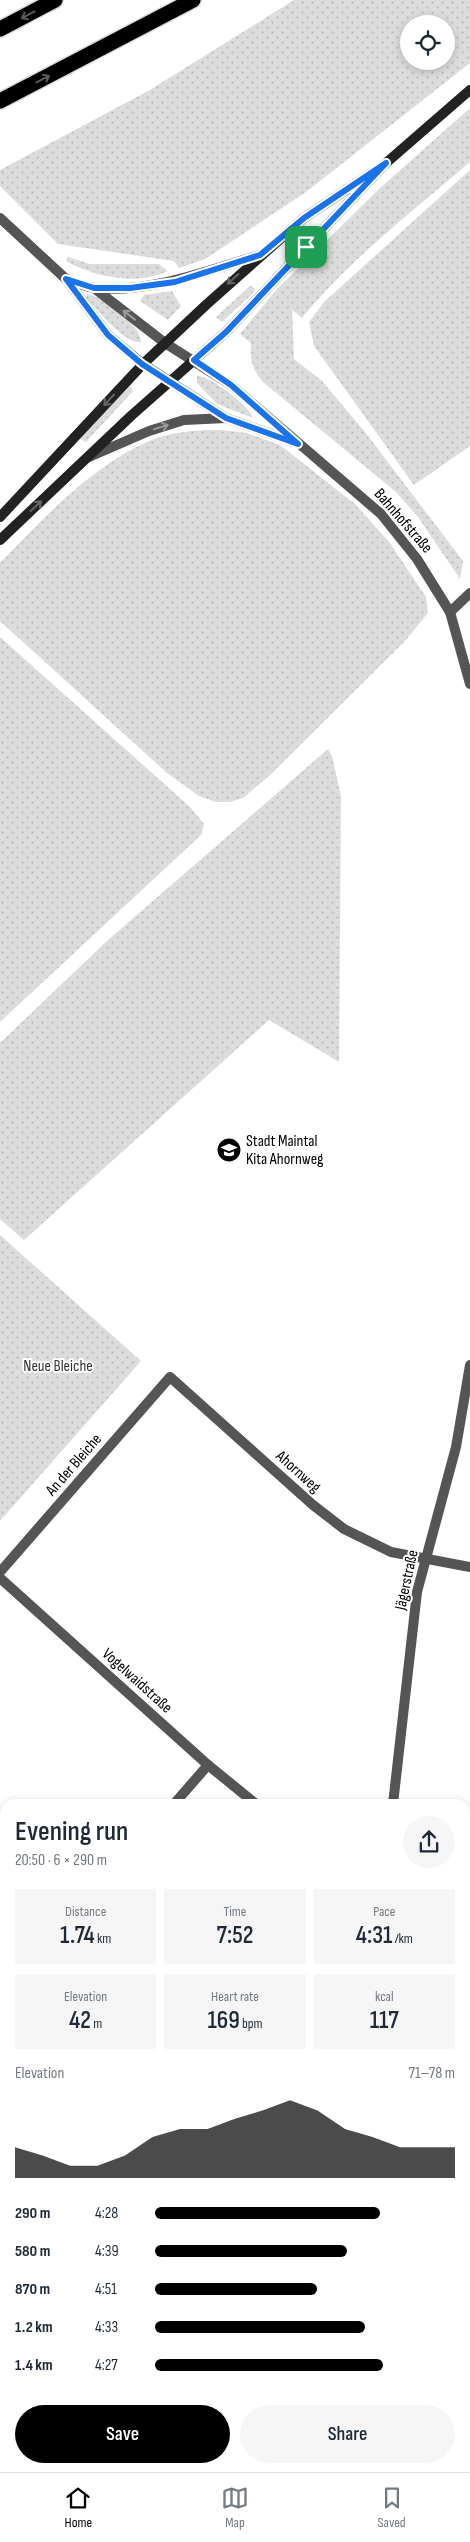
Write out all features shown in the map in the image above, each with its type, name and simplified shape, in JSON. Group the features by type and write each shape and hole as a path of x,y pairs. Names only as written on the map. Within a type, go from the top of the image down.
{"highway":[{"path":"0,29 55,0"},
{"path":"0,101 193,0"}],"main road":[{"path":"0,540 84,460 226,332 386,163 470,90"},
{"path":"0,517 142,364 260,255 304,218 386,163"}],"street":[{"name":"Bahnhofstraße","path":"0,218 66,279 108,335 142,364 226,418 298,444"},
{"name":"Bahnhofstraße","path":"66,279 94,288 130,288 175,282 260,255"},
{"name":"Bahnhofstraße","path":"94,288 165,343 231,385 381,514 417,558 450,612"},
{"name":"Bahnhofstraße","path":"84,460 149,431 184,420 226,418"},
{"path":"470,594 450,612 470,684"},
{"name":"Jägerstraße","path":"395,1799 417,1592 456,1447 470,1365"},
{"name":"Ahornweg","path":"170,1377 333,1522 391,1552 470,1567"},
{"name":"An der Bleiche","path":"0,1572 170,1377"},
{"name":"Vogelwaidstraße","path":"0,1578 208,1765 250,1799"},
{"path":"178,1799 208,1765"}],"green space":[{"path":"294,0 470,0 470,63 306,192 205,259 179,268 174,261 58,244 0,186 0,170 150,90"},
{"path":"470,108 470,162 361,256 302,318 292,310 294,359 322,381 365,432 463,561 460,579 418,517 396,492 263,382 252,364 251,343 240,334 277,289 379,189"},
{"path":"470,170 470,446 414,485 314,346 309,322 324,302"},
{"path":"68,257 90,264 159,264 168,271 156,276 143,278 116,278 77,267 66,261"},
{"path":"251,285 255,289 253,293 222,322 216,317"},
{"path":"172,291 181,306 168,320 140,301 144,295"},
{"path":"87,294 102,300 128,320 140,335 141,342 127,338 119,332 86,298"},
{"path":"197,376 210,380 228,392 245,406 253,418 217,404 197,383"},
{"path":"130,386 133,391 86,442 80,439 80,436"},
{"path":"222,430 247,433 280,445 355,504 390,543 426,597 428,613 404,642 270,775 243,798 230,802 216,802 199,796 167,773 0,621 0,563 71,493 111,462 154,439 171,434"},
{"path":"0,637 190,807 204,824 201,835 0,1022"},
{"path":"328,749 332,756 341,796 339,1062 269,1020 24,1240 0,1219 0,1043 108,940"},
{"name":"Neue Bleiche","path":"0,1235 141,1361 0,1521"}],"place":[{"name":"Stadt Maintal Kita Ahornweg","path":"229,1150"}],"route":[{"path":"386,163 306,247 226,332 194,360 231,385 298,444 226,418 142,364 108,335 66,279 94,288 130,288 175,282 195,274 260,255 304,218 386,163"}]}
